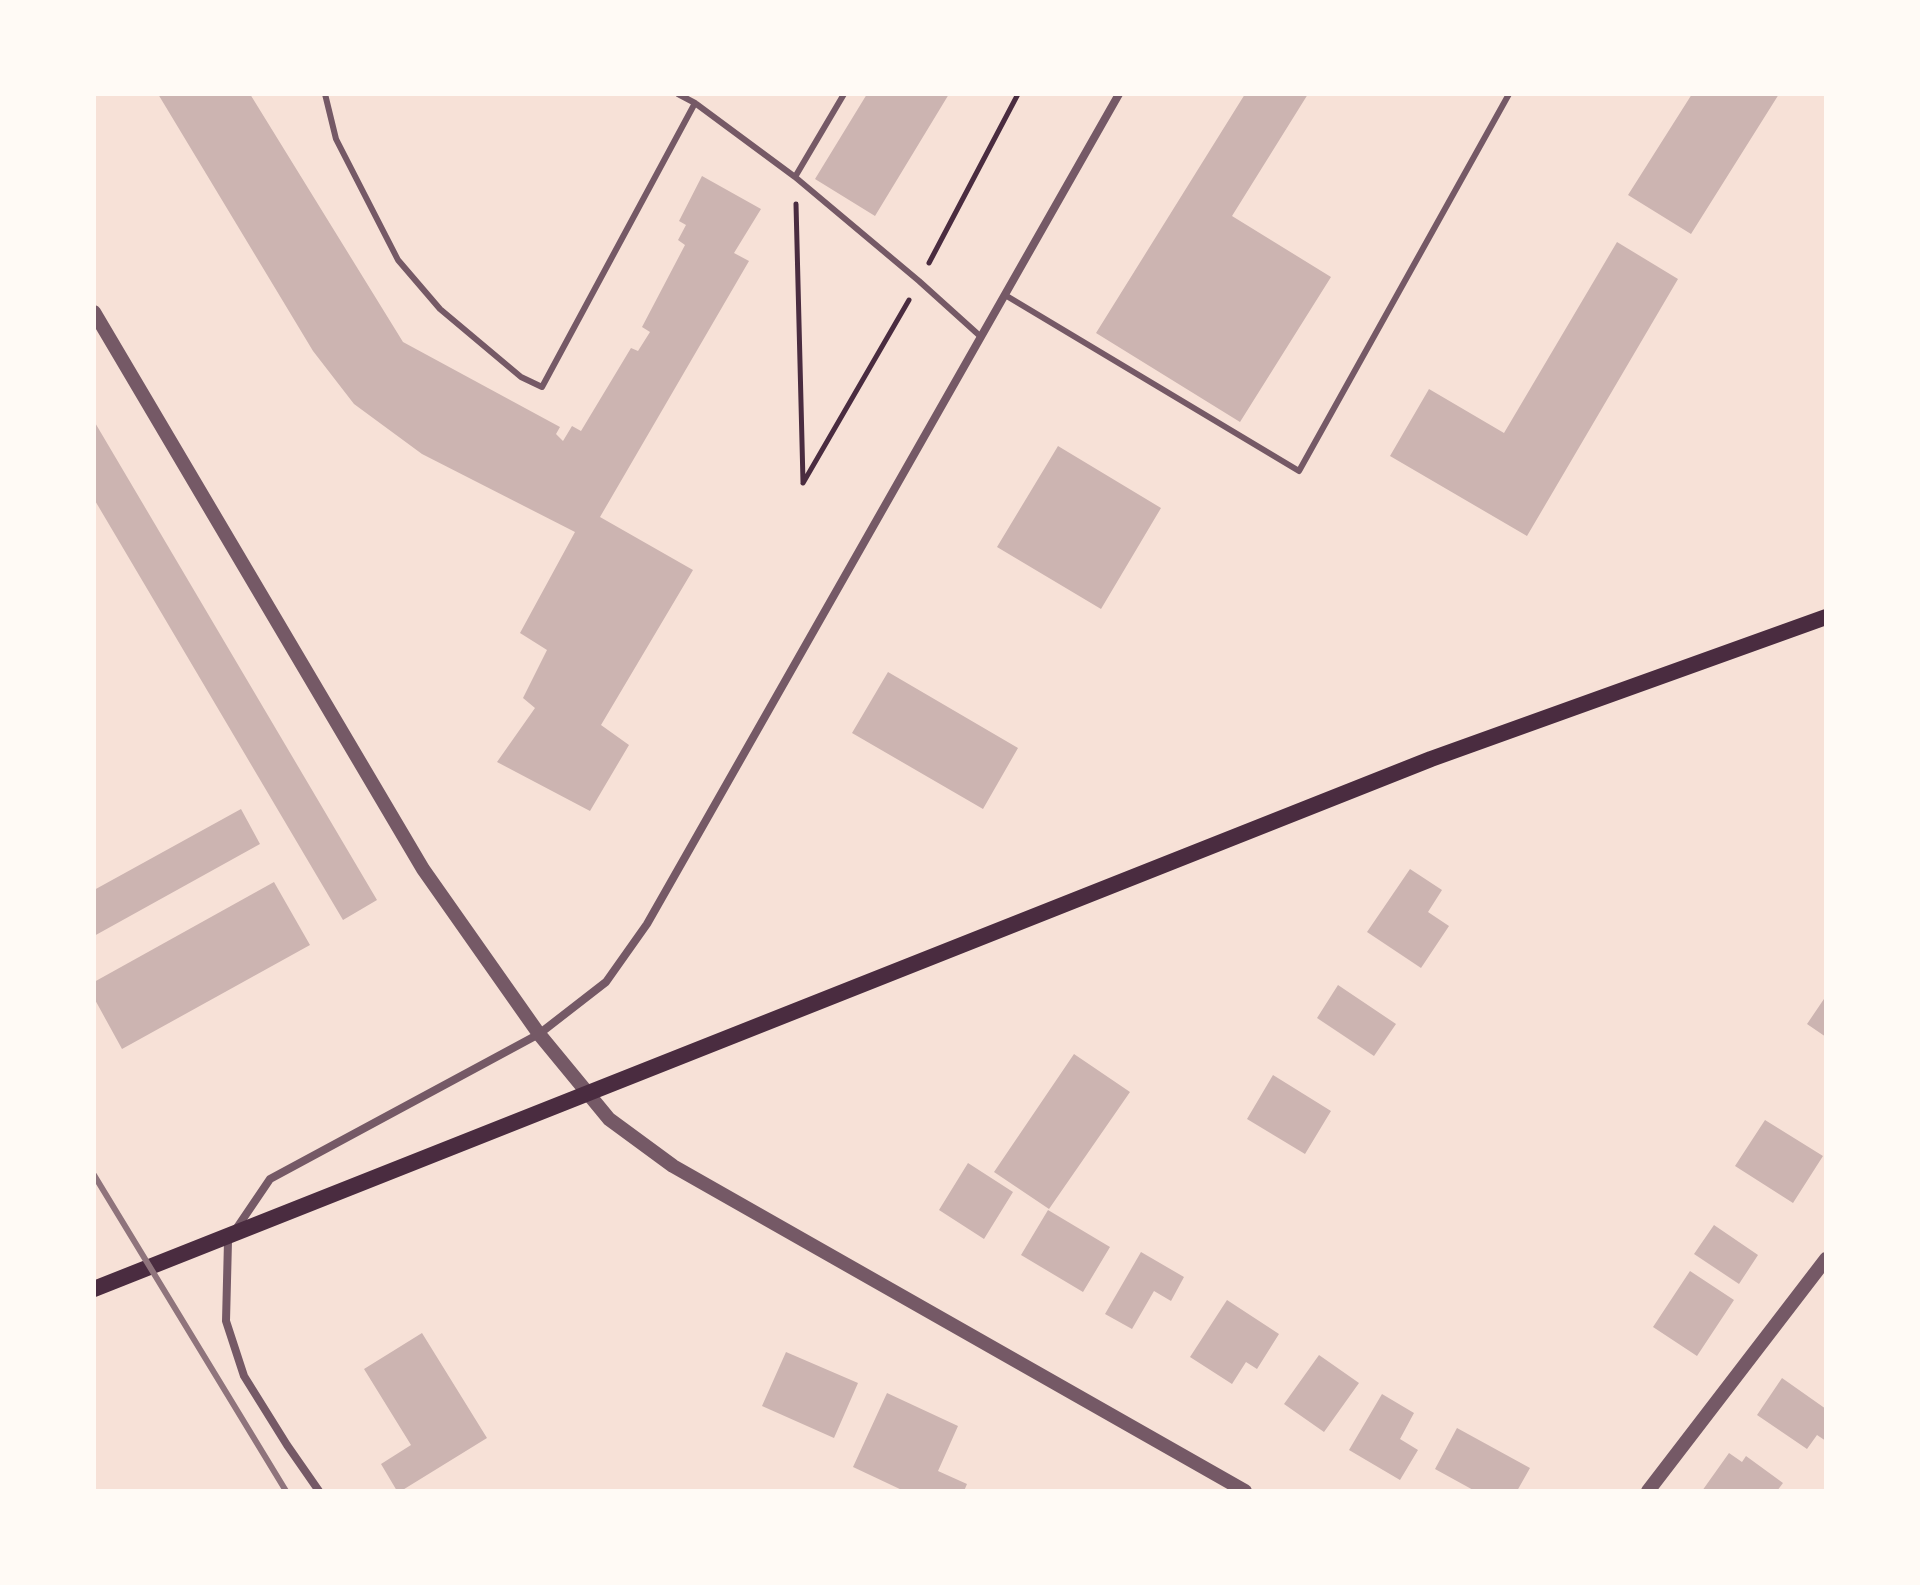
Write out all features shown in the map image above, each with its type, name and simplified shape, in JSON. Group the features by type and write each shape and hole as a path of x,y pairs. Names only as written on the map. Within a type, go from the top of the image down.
{"main road":[{"path":"94,1289 1431,759 1826,617"}],"street":[{"path":"319,1491 244,1376 226,1321 228,1241 270,1179 539,1034 606,982 647,924 1119,94"},
{"path":"94,312 423,869 539,1034 609,1119 673,1166 1245,1491"},
{"path":"1648,1491 1826,1259"}],"lane":[{"path":"325,94 336,139 398,260 440,309 521,377 542,387 695,103"},
{"path":"678,94 695,103 795,177 980,336"},
{"path":"795,177 844,94"},
{"path":"1005,295 1299,471 1509,94"}],"path":[{"path":"795,177 803,483"}],"building":[{"path":"158,94 250,94 403,342 560,427 556,434 563,441 572,426 581,431 631,348 638,351 650,332 642,327 685,245 678,240 686,225 679,221 702,176 761,209 734,253 749,261 600,517 693,570 601,725 629,745 590,811 497,762 535,708 523,698 547,650 520,633 575,532 422,454 354,404 313,351"},
{"path":"867,94 949,94 875,216 815,179"},
{"path":"1245,94 1308,94 1232,216 1331,277 1240,422 1096,333"},
{"path":"1692,94 1779,94 1691,234 1628,195"},
{"path":"1617,242 1678,279 1527,536 1390,456 1429,389 1504,433"},
{"path":"94,421 377,900 343,920 94,499"},
{"path":"1058,446 1161,508 1101,609 997,547"},
{"path":"888,672 1018,748 983,809 852,733"},
{"path":"241,809 260,844 94,936 94,890"},
{"path":"1410,869 1442,890 1428,912 1449,926 1421,968 1367,932"},
{"path":"274,882 310,945 122,1049 94,998 94,982"},
{"path":"1338,985 1396,1024 1374,1056 1317,1018"},
{"path":"1826,996 1826,1037 1807,1024"},
{"path":"1074,1054 1130,1092 1049,1209 994,1172"},
{"path":"1273,1075 1331,1111 1305,1154 1247,1119"},
{"path":"1765,1120 1823,1156 1793,1203 1735,1166"},
{"path":"968,1163 1013,1192 984,1239 939,1210"},
{"path":"1048,1210 1110,1247 1083,1292 1021,1255"},
{"path":"1714,1225 1758,1255 1739,1284 1694,1254"},
{"path":"1141,1252 1184,1277 1171,1301 1154,1291 1132,1329 1105,1314"},
{"path":"1690,1271 1734,1300 1697,1356 1653,1327"},
{"path":"1227,1300 1279,1334 1257,1369 1246,1362 1232,1384 1190,1357"},
{"path":"422,1333 487,1438 397,1491 381,1464 411,1445 364,1369"},
{"path":"786,1352 858,1383 834,1438 762,1406"},
{"path":"1319,1355 1359,1383 1324,1432 1284,1404"},
{"path":"1782,1378 1826,1409 1826,1441 1817,1435 1807,1449 1757,1415"},
{"path":"887,1393 958,1426 938,1471 967,1484 964,1491 904,1491 853,1467"},
{"path":"1382,1394 1414,1413 1400,1439 1418,1450 1400,1480 1349,1450"},
{"path":"1457,1428 1530,1468 1517,1491 1475,1491 1435,1469"},
{"path":"1729,1453 1742,1462 1746,1456 1783,1483 1777,1491 1702,1491"}],"railway":[{"path":"94,1175 286,1491"}]}
